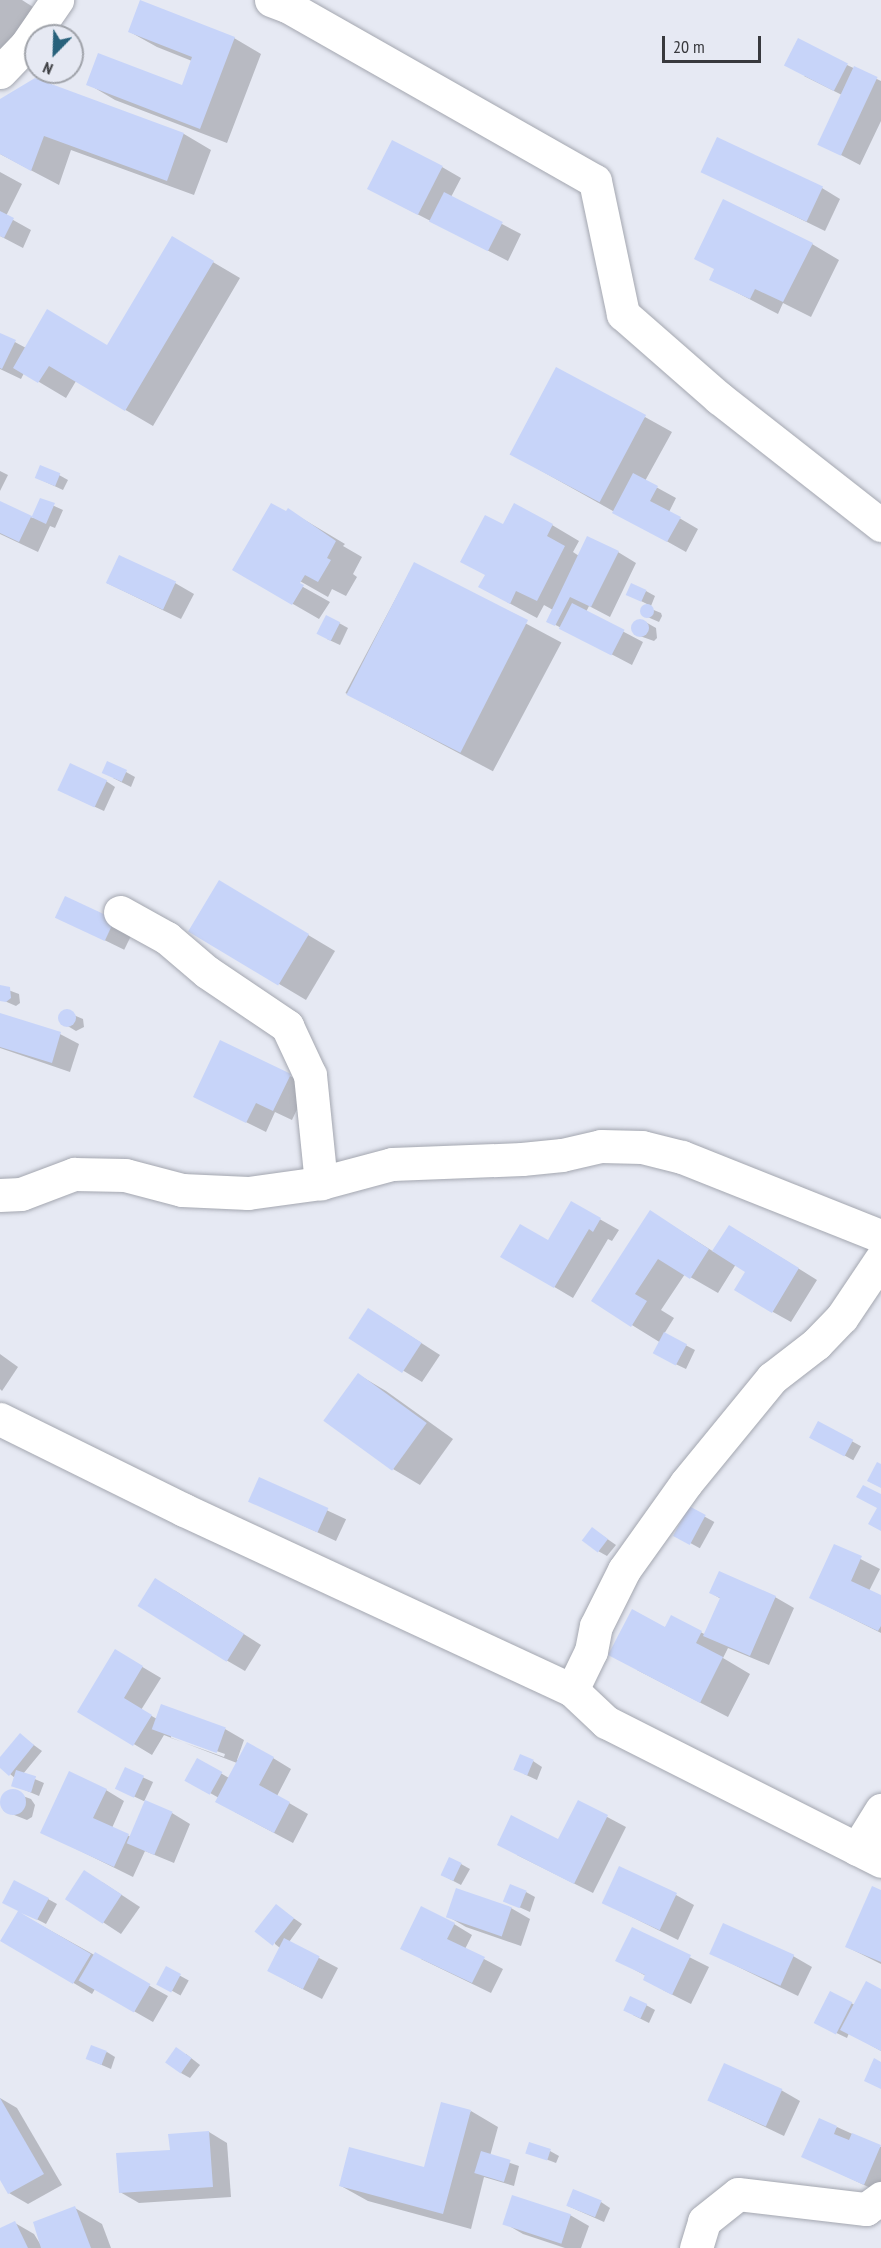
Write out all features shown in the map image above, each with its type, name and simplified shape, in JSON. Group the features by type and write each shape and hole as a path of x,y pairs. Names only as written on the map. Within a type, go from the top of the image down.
{"street":[{"path":"0,72 26,45 57,0"},
{"path":"282,2 595,181 623,314 719,398 881,525"},
{"path":"120,912 167,938 207,972 287,1026 310,1075 321,1183"},
{"path":"0,1195 21,1194 74,1174 124,1175 182,1190 248,1193 321,1183 392,1164 522,1159 562,1155 601,1146 642,1147 692,1160 881,1236"},
{"path":"572,1690 591,1651 596,1626 624,1570 679,1492 772,1378 816,1344 842,1317 879,1266"},
{"path":"0,1419 184,1510 572,1690 606,1722 869,1855 881,1810"},
{"path":"696,2248 704,2221 738,2194 866,2209 881,2198"}],"building":[{"path":"140,0 235,37 200,129 86,85 98,53 182,85 192,57 128,32"},
{"path":"798,38 848,63 834,91 784,66"},
{"path":"854,66 878,77 841,156 817,145"},
{"path":"25,84 51,84 184,133 167,181 44,136 31,171 0,154 0,99"},
{"path":"717,137 823,186 807,222 701,172"},
{"path":"392,140 443,166 418,215 367,189"},
{"path":"444,192 503,222 488,251 429,221"},
{"path":"723,199 813,243 783,302 755,289 750,299 709,280 714,269 694,259"},
{"path":"0,211 14,218 4,238 0,236"},
{"path":"172,236 214,261 125,411 49,366 38,383 13,368 47,309 107,345"},
{"path":"0,333 16,340 2,369 0,368"},
{"path":"556,367 646,415 600,502 510,454"},
{"path":"40,465 60,473 55,486 35,478"},
{"path":"633,473 658,486 650,501 681,517 667,542 612,513"},
{"path":"40,498 55,503 46,524 31,517 19,542 0,533 0,501 32,516"},
{"path":"271,503 286,511 288,508 336,541 327,558 331,560 318,582 305,575 300,583 304,585 292,605 232,570"},
{"path":"514,503 553,524 547,536 565,546 537,601 516,591 510,604 478,587 485,575 460,562 485,515 503,524"},
{"path":"587,536 619,551 591,607 570,597 555,626 546,622"},
{"path":"119,555 176,582 163,610 106,583"},
{"path":"414,562 528,620 460,753 346,695"},
{"path":"631,583 647,590 641,602 626,595"},
{"path":"572,603 625,630 611,656 559,629"},
{"path":"644,604 650,604 654,611 650,618 644,618 640,614 640,608"},
{"path":"326,615 340,622 331,641 316,634"},
{"path":"636,619 644,619 649,624 647,635 636,637 631,632 631,624"},
{"path":"107,761 127,770 122,782 102,773"},
{"path":"70,763 107,780 94,808 57,790"},
{"path":"219,880 309,934 278,986 188,931"},
{"path":"65,896 115,919 105,941 55,918"},
{"path":"0,985 10,987 11,998 6,1002 0,1001"},
{"path":"67,1009 73,1012 76,1018 73,1024 67,1027 61,1024 58,1018 61,1012"},
{"path":"0,1013 61,1032 52,1063 0,1047"},
{"path":"220,1040 291,1074 273,1111 256,1103 246,1123 193,1097"},
{"path":"571,1201 601,1218 593,1232 589,1229 554,1288 500,1257 520,1224 548,1240"},
{"path":"650,1210 709,1249 690,1279 658,1259 635,1294 647,1301 631,1327 591,1301"},
{"path":"729,1225 799,1268 772,1313 734,1290 745,1272 712,1251"},
{"path":"368,1308 422,1343 402,1373 348,1338"},
{"path":"664,1332 687,1344 676,1365 653,1353"},
{"path":"358,1373 427,1423 392,1471 323,1421"},
{"path":"818,1421 853,1440 844,1457 809,1438"},
{"path":"877,1462 881,1464 881,1488 867,1481"},
{"path":"259,1477 328,1508 317,1533 248,1502"},
{"path":"863,1485 881,1494 881,1531 868,1524 877,1508 856,1497"},
{"path":"689,1506 706,1515 690,1545 673,1536"},
{"path":"592,1527 608,1539 598,1553 582,1541"},
{"path":"834,1544 862,1556 851,1581 881,1595 881,1626 878,1631 809,1598"},
{"path":"719,1571 776,1596 750,1656 703,1636 720,1598 709,1593"},
{"path":"155,1578 244,1634 227,1662 138,1606"},
{"path":"632,1609 665,1627 671,1615 702,1631 696,1643 723,1657 700,1703 608,1655"},
{"path":"115,1649 143,1666 124,1698 152,1715 133,1746 77,1712"},
{"path":"161,1704 226,1728 217,1753 152,1729"},
{"path":"20,1733 34,1745 9,1776 0,1768 0,1757"},
{"path":"247,1742 274,1757 259,1785 290,1802 274,1833 215,1802"},
{"path":"520,1754 534,1760 527,1776 513,1770"},
{"path":"197,1758 222,1772 210,1795 184,1781"},
{"path":"125,1767 144,1776 134,1798 115,1789"},
{"path":"16,1770 36,1776 31,1792 11,1786"},
{"path":"69,1771 107,1789 93,1818 129,1834 114,1867 40,1833"},
{"path":"13,1789 23,1792 26,1802 23,1812 13,1815 3,1812 0,1802 3,1792"},
{"path":"145,1800 173,1812 154,1855 127,1843"},
{"path":"578,1800 608,1815 574,1884 497,1845 511,1815 558,1839"},
{"path":"449,1857 462,1863 453,1881 441,1875"},
{"path":"619,1866 677,1893 660,1930 602,1903"},
{"path":"84,1870 122,1895 103,1924 65,1899"},
{"path":"14,1880 49,1898 37,1920 21,1913 91,1954 73,1984 0,1941 18,1911 2,1903"},
{"path":"510,1884 527,1891 520,1908 503,1902"},
{"path":"872,1886 881,1890 881,1962 845,1947"},
{"path":"456,1888 512,1907 502,1937 446,1917"},
{"path":"276,1904 294,1918 273,1946 254,1932"},
{"path":"421,1906 455,1923 447,1939 485,1957 472,1983 400,1949"},
{"path":"723,1923 794,1955 780,1986 709,1954"},
{"path":"632,1927 691,1955 672,1995 643,1980 645,1975 615,1961"},
{"path":"284,1938 320,1956 303,1989 267,1971"},
{"path":"95,1952 150,1984 134,2013 78,1981"},
{"path":"166,1966 181,1974 171,1993 156,1985"},
{"path":"866,1981 881,1989 881,2051 840,2030"},
{"path":"830,1991 852,2002 836,2034 814,2023"},
{"path":"630,1996 647,2004 640,2019 623,2011"},
{"path":"91,2045 107,2051 101,2065 86,2059"},
{"path":"176,2047 192,2058 181,2073 165,2063"},
{"path":"874,2058 881,2062 881,2089 864,2081"},
{"path":"724,2063 782,2089 766,2126 707,2100"},
{"path":"0,2098 44,2174 8,2194 0,2180"},
{"path":"441,2102 471,2110 443,2214 339,2186 349,2147 424,2167"},
{"path":"819,2118 837,2126 834,2134 849,2140 852,2133 881,2145 864,2185 801,2157"},
{"path":"209,2131 213,2187 119,2193 116,2153 170,2150 168,2134"},
{"path":"529,2142 551,2149 547,2161 525,2153"},
{"path":"481,2151 511,2160 504,2182 474,2173"},
{"path":"573,2189 602,2201 595,2217 566,2206"},
{"path":"512,2195 571,2214 561,2244 502,2224"},
{"path":"75,2206 91,2248 41,2248 33,2222"},
{"path":"15,2221 28,2248 0,2248 0,2228"}]}
